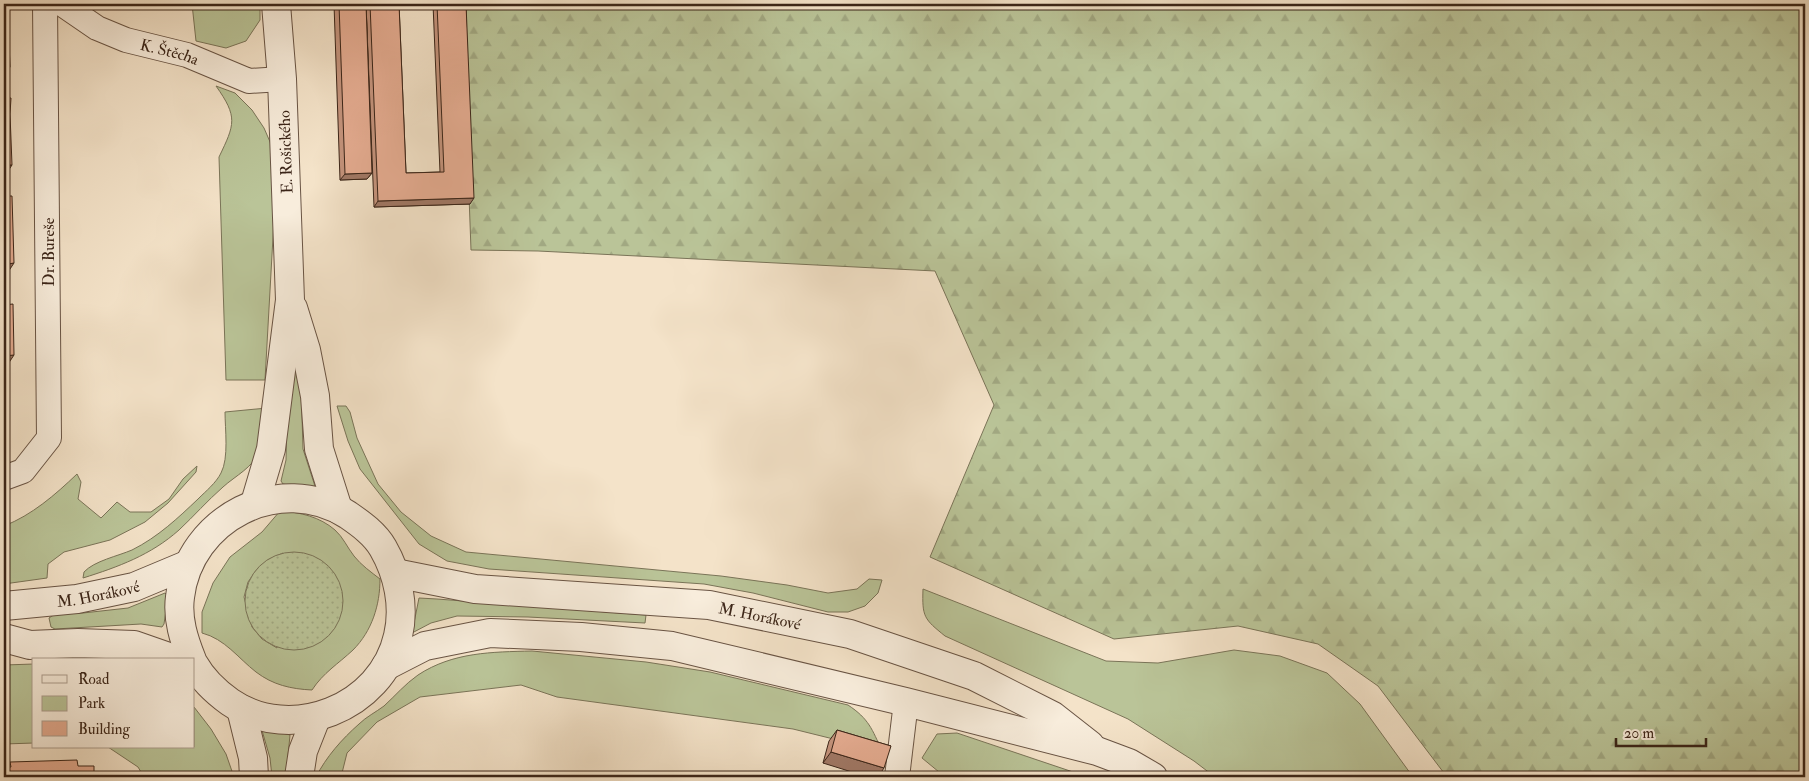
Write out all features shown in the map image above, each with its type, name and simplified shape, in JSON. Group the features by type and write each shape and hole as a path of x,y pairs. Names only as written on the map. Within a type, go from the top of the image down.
{"street":[{"name":"Dr. Bureše","path":"4,478 23,471 49,438 45,4"},
{"name":"K. Štěcha","path":"62,4 97,28 126,40 188,55 249,80 282,79"},
{"name":"E. Rošického","path":"255,504 271,449 290,300 282,79 276,4"},
{"name":"E. Rošického","path":"290,300 306,350 314,396 319,449 338,508"},
{"path":"191,658 182,633 180,598 189,564 205,538 227,517 255,504 282,498 310,500 338,508 362,524 382,547 395,573 401,604 398,636 386,666 368,689 343,707 316,718 290,721 265,718 241,709 215,691 195,666"},
{"name":"M. Horákové","path":"4,606 77,600 134,587 189,564"},
{"name":"M. Horákové","path":"395,573 475,588 709,605 850,634 974,676 1053,716 1097,751"},
{"name":"M. Horákové","path":"386,666 425,646 490,633 581,637 672,646 906,702 1097,751 1129,763 1153,777"},
{"path":"4,638 30,645 78,643 134,645 171,658"},
{"path":"897,777 906,702"},
{"path":"241,709 253,758 254,777"},
{"path":"299,777 303,751 316,718"}],"green space":[{"path":"192,4 260,4 260,20 246,41 226,48 196,41"},
{"path":"462,4 1805,4 1805,777 1447,777 1378,686 1318,644 1238,626 1114,639 930,557 994,405 935,271 538,251 471,250"},
{"path":"216,86 235,93 252,110 264,128 274,151 274,219 265,380 226,380 219,157 232,121 228,106"},
{"path":"295,369 299,369 301,381 303,449 315,487 312,489 283,484 281,481 286,460 287,419"},
{"path":"337,406 346,406 350,412 357,438 378,484 401,512 431,536 466,552 721,576 828,593 857,589 869,579 882,580 878,593 865,606 848,612 828,612 753,593 704,584 489,569 447,561 419,544 360,469 348,441"},
{"path":"267,408 260,450 249,466 217,492 168,539 146,553 121,565 83,578 84,572 88,568 106,559 132,550 159,533 214,484 221,473 225,460 225,412"},
{"path":"197,466 196,472 168,503 145,522 110,540 64,552 48,564 47,578 4,584 4,526 43,504 77,474 81,482 78,499 101,518 117,502 130,512 151,512 169,499 183,479"},
{"path":"280,511 302,514 316,519 335,530 357,559 380,579 380,589 374,617 365,635 360,643 326,674 312,690 297,689 269,680 256,672 224,644 202,633 202,612 213,583 230,557 262,532","holes":["283,553 277,648 262,639 252,627 244,597 248,582 257,569 269,559"]},
{"path":"294,552 313,556 329,566 339,582 343,601 339,620 329,636 313,646 294,650 275,646 259,636 249,620 245,601 249,582 259,566 275,556"},
{"path":"923,589 1106,661 1158,663 1234,650 1280,656 1327,673 1360,704 1413,777 1215,777 1194,761 1128,719 945,636 926,617 923,606"},
{"path":"165,593 168,596 162,627 141,624 55,629 51,627 49,618 55,614 128,608"},
{"path":"419,598 646,615 645,623 528,617 457,616 431,623 412,633"},
{"path":"532,651 646,662 710,672 848,705 861,715 869,725 882,751 793,729 557,697 521,685 420,697 377,722 347,753 341,777 316,777 330,755 347,736 365,719 384,706 404,686 431,667 473,655"},
{"path":"32,664 32,743 4,744 4,665"},
{"path":"195,708 211,729 226,754 234,777 144,777 138,767 110,748 195,748"},
{"path":"261,727 290,735 286,777 272,777 270,758"},
{"path":"957,733 1085,777 948,777 922,758 937,734"}],"building":[{"path":"4,4 9,4 10,67 4,67"},
{"path":"339,4 366,4 372,173 345,174"},
{"path":"370,4 399,4 406,173 444,172 437,4 466,4 474,198 378,201"},
{"path":"4,67 5,98 11,98 12,165 6,165 7,196 12,196 14,263 8,264 9,279 4,279"},
{"path":"13,304 14,355 4,356 4,305"},
{"path":"4,440 9,440 9,452 4,452"},
{"path":"837,730 891,746 884,768 831,752"},
{"path":"77,760 78,766 94,766 94,777 4,777 4,767 11,767 10,762"}]}
